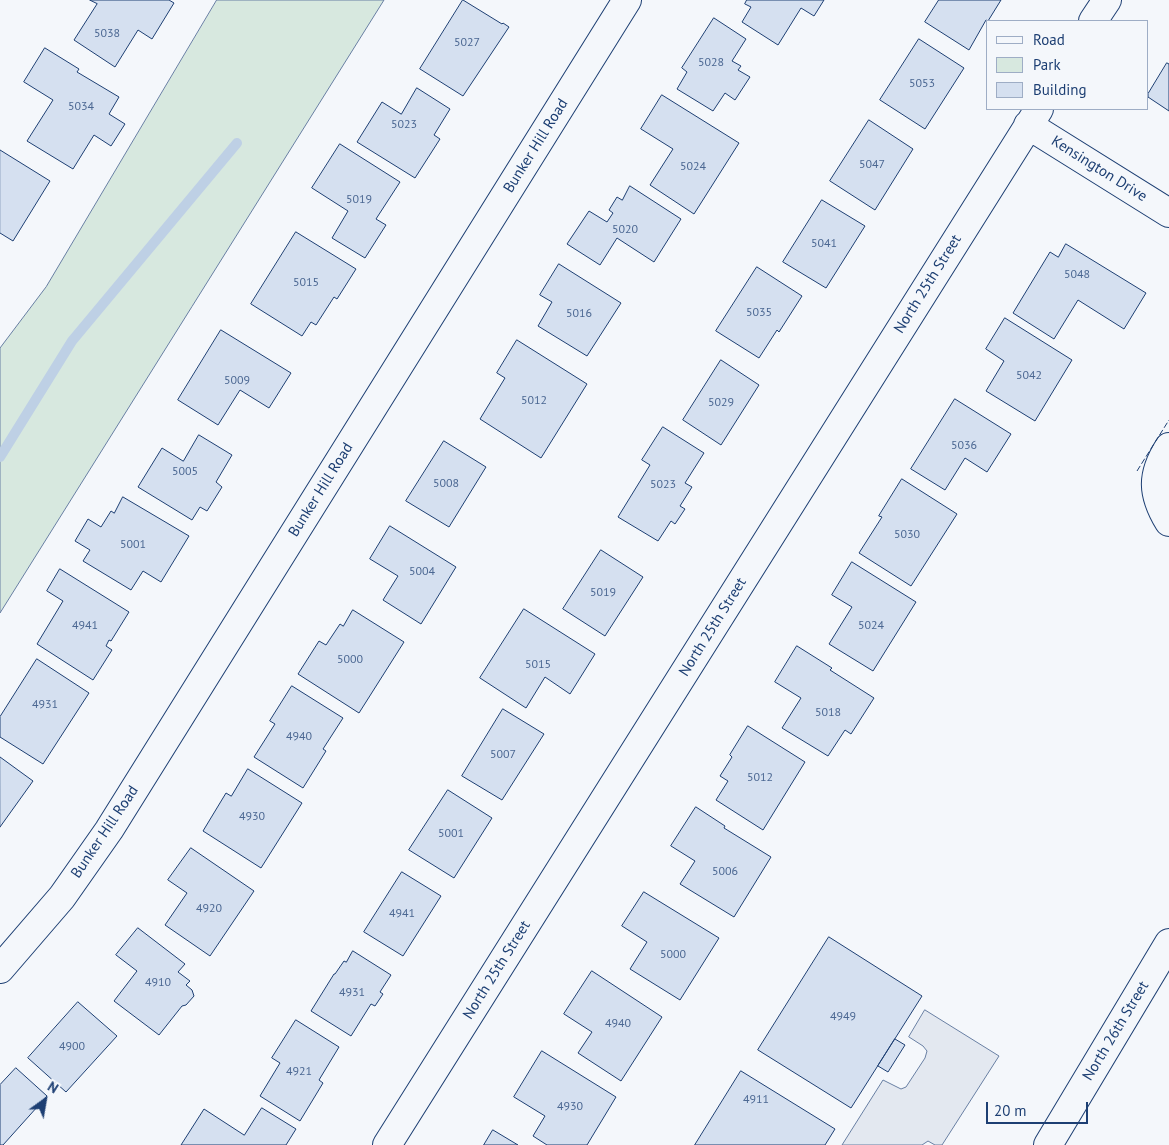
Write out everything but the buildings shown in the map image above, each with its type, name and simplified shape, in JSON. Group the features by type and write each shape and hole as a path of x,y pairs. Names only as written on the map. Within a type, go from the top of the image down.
{"street":[{"name":"Bunker Hill Road","path":"0,969 62,897 109,830 627,0"},
{"path":"1094,20 1107,0"},
{"name":"Kensington Drive","path":"1034,117 1169,213"},
{"name":"North 25th Street","path":"387,1145 1034,117"},
{"path":"1169,447 1160,462 1156,485 1157,498 1169,522"},
{"name":"North 26th Street","path":"1048,1145 1169,943"}],"green space":[{"path":"217,0 384,0 0,613 0,348 46,287"}],"shaded area":[{"path":"925,1010 999,1056 942,1145 935,1145 928,1141 922,1145 842,1145 883,1080 901,1089 906,1087 925,1058 927,1051 909,1037"}],"waterway":[{"path":"0,457 72,341 237,143"}],"fence":[{"path":"1137,471 1169,420"}]}
